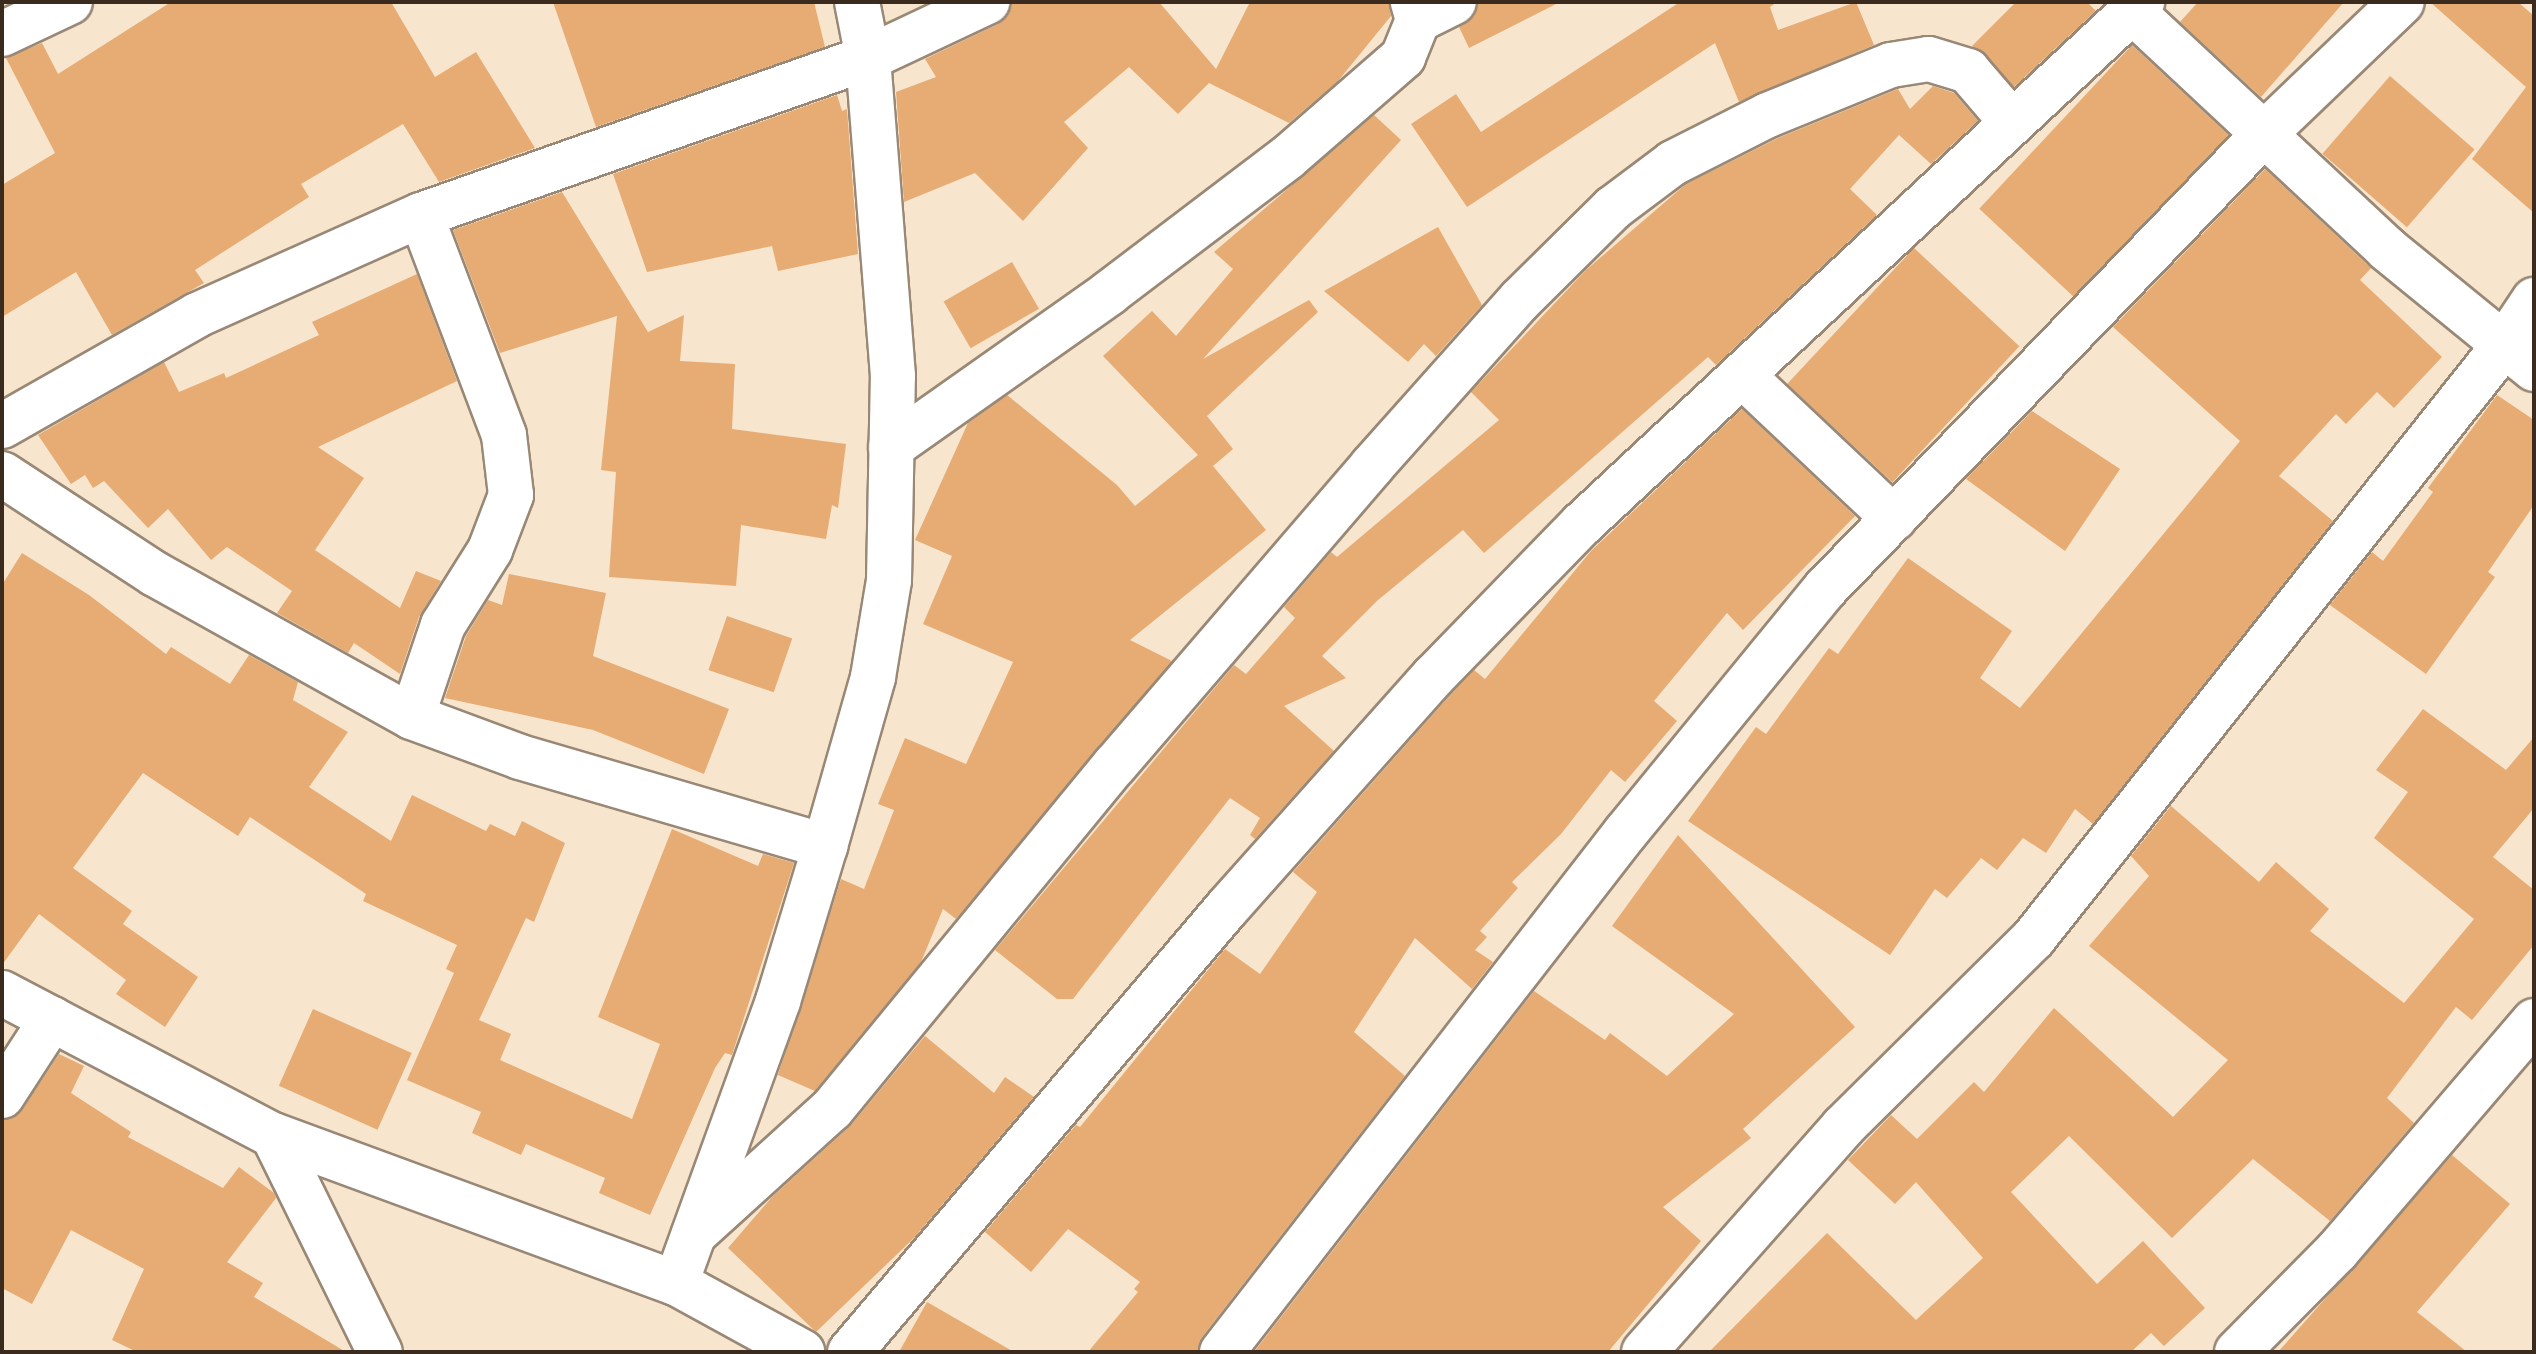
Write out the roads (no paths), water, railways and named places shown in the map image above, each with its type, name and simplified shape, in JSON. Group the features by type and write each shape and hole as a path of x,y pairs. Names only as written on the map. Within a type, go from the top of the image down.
{"street":[{"path":"2,34 70,2"},
{"path":"676,1283 778,1001 825,846 877,649 889,580 893,376 868,58 857,2"},
{"path":"2,426 197,315 421,215 868,58 987,2"},
{"path":"1222,1352 1626,832 1826,588 2261,137 2402,2"},
{"path":"850,1352 1227,908 1434,676 1582,524 2137,6 2261,137 2518,358"},
{"path":"891,447 1109,293 1287,158 1403,57 1428,8"},
{"path":"694,1234 832,1109 1115,765 1372,466 1520,300 1613,208 1673,163 1768,115 1891,65 1929,59 1968,71 2011,121"},
{"path":"412,717 443,625 505,522 511,495 504,435 421,215"},
{"path":"1644,1352 1843,1127 2033,939 2518,358 2534,300"},
{"path":"1742,375 1894,518"},
{"path":"2,474 155,574 412,717 520,757 825,846"},
{"path":"2,993 273,1135 676,1283 802,1352"},
{"path":"2,1096 52,1019"},
{"path":"2237,1352 2337,1251 2534,1021"},
{"path":"273,1135 380,1352"}]}
